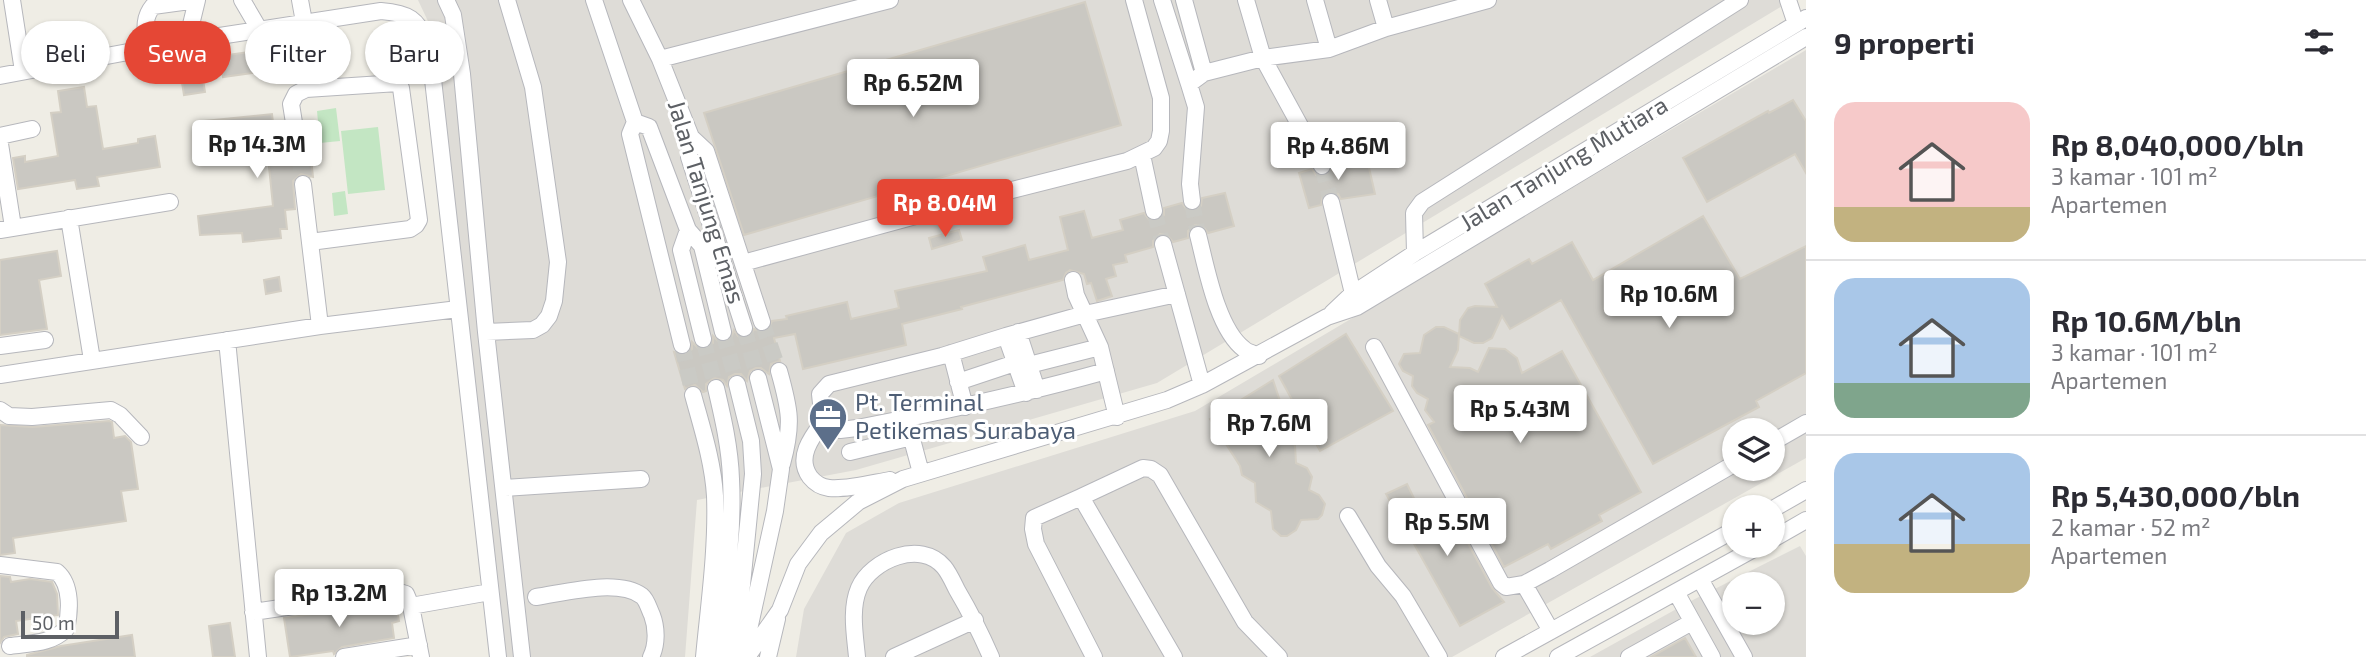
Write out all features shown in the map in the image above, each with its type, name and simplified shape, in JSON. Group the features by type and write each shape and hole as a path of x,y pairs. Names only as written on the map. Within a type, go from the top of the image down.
{"lane":[{"path":"12,0 21,58"},
{"path":"145,21 153,6 197,0 192,21"},
{"path":"242,0 254,21"},
{"path":"300,0 304,21"},
{"path":"446,0 453,15 462,74 486,332 522,657"},
{"path":"486,332 533,330 542,325 549,316 554,301 558,262 533,87 507,0"},
{"path":"594,0 635,122 630,134 682,345"},
{"name":"Jalan Tanjung Emas","path":"631,0 660,59 691,137 689,157 744,328"},
{"path":"660,59 890,0"},
{"path":"743,263 1000,193 1127,162 1154,148 1159,141 1161,98 1134,0"},
{"path":"1162,0 1196,107 1190,184 1192,201"},
{"path":"1184,0 1205,73"},
{"path":"1246,0 1263,58 1322,166"},
{"path":"1315,0 1329,48"},
{"path":"1378,0 1386,28"},
{"path":"1189,84 1205,73 1263,58 1329,48 1443,7 1488,0"},
{"path":"1415,253 1414,213 1422,202 1740,0"},
{"path":"1788,0 1803,27"},
{"path":"308,21 363,7 401,12 419,24 429,44 498,657"},
{"name":"Jalan Tanjung Mutiara","path":"1354,301 1415,253 1803,27"},
{"name":"Jalan Tanjung Mutiara","path":"745,657 779,610 798,564 821,533 858,502 903,479 1117,417 1202,385 1259,356 1354,301 1803,27"},
{"path":"0,76 21,71"},
{"path":"299,154 291,104 296,94 306,89 393,81 398,83 401,88 419,220 410,229 310,242"},
{"name":"Jalan Tanjung Emas","path":"635,122 649,127 688,230 702,246 723,332"},
{"path":"0,136 32,129"},
{"path":"691,137 706,150 762,322"},
{"path":"0,144 6,229 170,202"},
{"path":"1142,155 1154,211"},
{"path":"412,162 441,159"},
{"path":"303,184 320,326"},
{"path":"1331,202 1354,301"},
{"path":"69,218 92,360"},
{"path":"688,230 681,250 703,339"},
{"path":"1198,235 1226,328 1244,349 1259,356"},
{"path":"1163,244 1202,385"},
{"path":"1073,280 1076,295 1100,347 1117,417"},
{"path":"1106,371 907,419 840,430 822,422 820,394 829,384 951,353 1086,314 1177,294"},
{"path":"0,375 320,326 458,309"},
{"path":"1012,334 1031,391"},
{"path":"0,346 45,340"},
{"path":"227,340 258,657"},
{"path":"958,382 1022,364 1100,347"},
{"path":"1374,347 1501,583 1506,587 1524,584 1722,471"},
{"path":"951,353 965,407"},
{"path":"745,657 781,469 790,436 790,411 779,371"},
{"path":"758,377 781,469"},
{"path":"731,657 742,585 752,474 751,442 737,384"},
{"path":"716,388 726,431 732,477 731,535 717,657"},
{"path":"693,395 709,457 715,495 712,573 704,657"},
{"path":"0,410 9,416 32,417 111,410 120,415 141,437"},
{"path":"907,419 921,473"},
{"name":"Jalan Tanjung Mutiara","path":"822,422 809,441 804,456 805,470 814,482 829,488 903,479"},
{"path":"1785,435 1806,423"},
{"path":"850,452 912,437"},
{"path":"1094,657 1036,544 1034,518 1143,468 1151,468 1160,475 1245,622 1279,657"},
{"path":"505,488 641,479"},
{"path":"1785,502 1806,490"},
{"path":"1081,497 1174,657"},
{"path":"1348,516 1378,566 1404,596 1439,657"},
{"path":"1785,532 1806,520"},
{"path":"1504,657 1722,537"},
{"path":"856,657 854,608 859,587 875,566 906,554 931,557 943,566 975,621 991,657"},
{"path":"1558,657 1738,558"},
{"path":"0,565 57,572 63,578 68,600 66,629 58,637 45,642 4,646"},
{"path":"1700,579 1744,657"},
{"path":"1524,584 1551,631"},
{"path":"536,597 587,589 617,588 632,591 645,598 655,621 655,648 651,657"},
{"path":"253,612 396,591 406,594 420,651 344,657"},
{"path":"411,606 490,592"},
{"path":"1676,592 1712,657"},
{"path":"768,657 779,610"},
{"path":"894,657 975,621"},
{"path":"1629,657 1692,622"}],"shaded area":[{"path":"418,0 1792,0 1157,383 856,470 697,500 685,657 502,657 477,403 440,84 464,84 464,21 428,21"},
{"path":"1806,50 1806,458 1785,470 1785,418 1722,418 1722,481 1765,481 1740,495 1722,495 1722,505 1452,657 796,657 804,609 846,533 899,503 1195,411"},
{"path":"1800,546 1806,556 1806,657 1590,657 1722,585 1722,635 1785,635 1785,572 1748,572 1776,558 1785,558 1785,554"}],"green space":[{"path":"336,108 340,141 320,143 317,111"},
{"path":"378,127 385,190 348,194 341,131"},
{"path":"345,191 348,214 334,216 332,193"}],"building":[{"path":"1085,2 1121,125 744,235 704,113"},
{"path":"245,53 245,74 231,76 231,54"},
{"path":"182,84 204,84 205,92 184,95"},
{"path":"84,87 87,107 96,106 103,149 138,143 138,139 155,136 160,167 97,177 99,186 77,189 75,180 18,189 13,158 25,156 25,162 58,156 51,113 61,112 58,91"},
{"path":"1793,100 1806,121 1806,173 1795,154 1707,202 1683,158"},
{"path":"272,114 274,131 285,130 291,161 301,164 311,157 313,177 301,174 293,181 295,209 285,210 287,229 280,229 281,238 243,242 242,233 200,235 198,216 273,206 266,138 207,144 205,121"},
{"path":"1367,159 1375,194 1341,199 1338,194 1329,192 1323,195 1321,205 1309,208 1299,173 1312,169 1316,175 1322,176 1331,172 1332,164 1343,161 1344,165"},
{"path":"1225,193 1234,226 1208,233 1202,225 1195,225 1188,231 1188,238 1173,242 1166,234 1160,234 1153,241 1153,247 1125,255 1127,262 1113,265 1116,276 1106,279 1112,296 1097,301 1091,283 1087,284 1084,274 1070,270 1063,280 902,324 906,345 803,369 795,334 774,338 780,361 771,364 769,374 756,368 750,371 747,381 741,374 735,374 729,377 727,386 723,380 714,378 706,384 706,391 703,392 695,385 685,389 674,352 685,355 692,349 692,342 699,349 706,349 713,343 713,336 719,342 726,342 731,339 734,330 738,336 747,338 754,329 761,332 769,329 772,321 847,302 851,319 899,308 895,291 987,271 983,257 1025,245 1029,260 1068,250 1060,217 1084,211 1092,238 1123,230 1120,220 1144,213 1150,221 1157,221 1164,215 1164,208 1182,203 1187,210 1194,211 1201,206 1202,198"},
{"path":"1703,216 1740,279 1806,246 1806,373 1756,401 1759,407 1739,418 1722,418 1722,427 1653,464 1561,300 1510,329 1502,316 1492,338 1483,343 1474,343 1459,336 1460,320 1468,308 1497,307 1485,284 1529,259 1532,264 1572,242 1593,280"},
{"path":"959,230 962,240 932,249 929,238"},
{"path":"57,251 61,276 39,280 47,329 0,335 0,260"},
{"path":"279,277 281,291 266,294 264,280"},
{"path":"1436,327 1444,327 1459,334 1458,350 1450,367 1470,368 1478,372 1489,348 1505,349 1517,358 1522,373 1562,351 1641,492 1599,515 1602,521 1551,549 1548,544 1504,567 1428,425 1434,422 1425,410 1428,399 1417,393 1412,386 1413,376 1403,371 1399,364 1404,354 1420,353 1424,335"},
{"path":"1346,334 1393,411 1320,451 1279,376"},
{"path":"1273,380 1288,425 1274,434 1295,445 1296,463 1307,468 1312,477 1309,490 1319,495 1325,504 1318,519 1301,520 1296,530 1287,536 1281,536 1273,529 1271,511 1256,502 1255,483 1242,475 1240,466 1210,419"},
{"path":"112,422 114,438 125,436 131,442 138,489 121,491 126,521 13,538 15,553 0,555 0,425 33,427"},
{"path":"1407,484 1425,521 1449,508 1492,588 1504,602 1460,626 1386,494"},
{"path":"0,576 10,577 11,582 30,579 52,582 57,594 58,615 16,621 18,634 4,637 0,643"},
{"path":"389,603 390,611 397,609 399,621 392,623 394,638 342,647 334,654 333,651 290,657 284,618"},
{"path":"230,623 235,657 213,657 209,626"},
{"path":"132,635 135,657 27,657 61,646"},
{"path":"1685,638 1696,657 1651,657"}],"tunnel":[{"path":"299,154 303,184"},
{"path":"1322,166 1331,202"},
{"path":"1192,201 1198,235"},
{"path":"1154,211 1163,244"},
{"path":"762,322 779,371"},
{"path":"744,328 758,378"},
{"path":"723,332 737,384"},
{"path":"703,339 716,388"},
{"path":"682,345 693,395"}],"place":[{"name":"Pt. Terminal Petikemas Surabaya","path":"828,451"}]}
